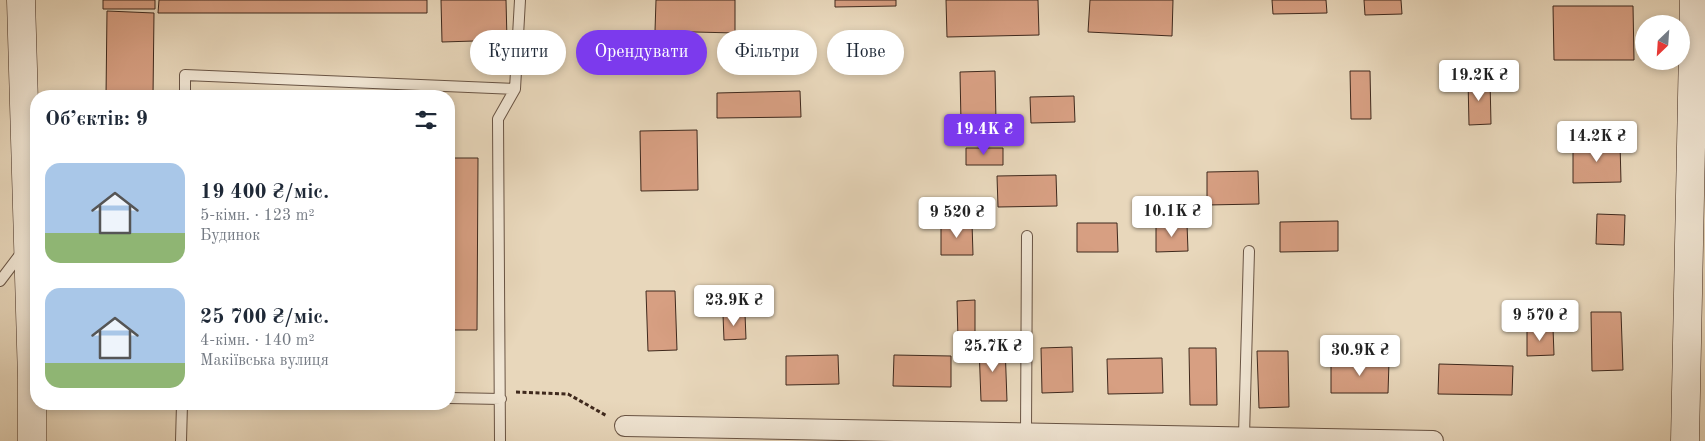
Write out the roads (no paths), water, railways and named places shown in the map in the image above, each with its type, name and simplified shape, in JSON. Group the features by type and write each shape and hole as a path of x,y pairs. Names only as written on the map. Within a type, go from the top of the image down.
{"street":[{"path":"21,0 30,311"},
{"path":"1685,441 1694,0"},
{"path":"32,410 32,441"},
{"path":"624,426 1433,441"}],"lane":[{"path":"500,441 498,119 515,90 520,0"},
{"path":"185,90 185,75 515,90"},
{"path":"1026,433 1027,236"},
{"path":"0,281 28,243"},
{"path":"1244,436 1249,251"},
{"path":"455,398 501,395"},
{"path":"181,441 182,410"}]}
